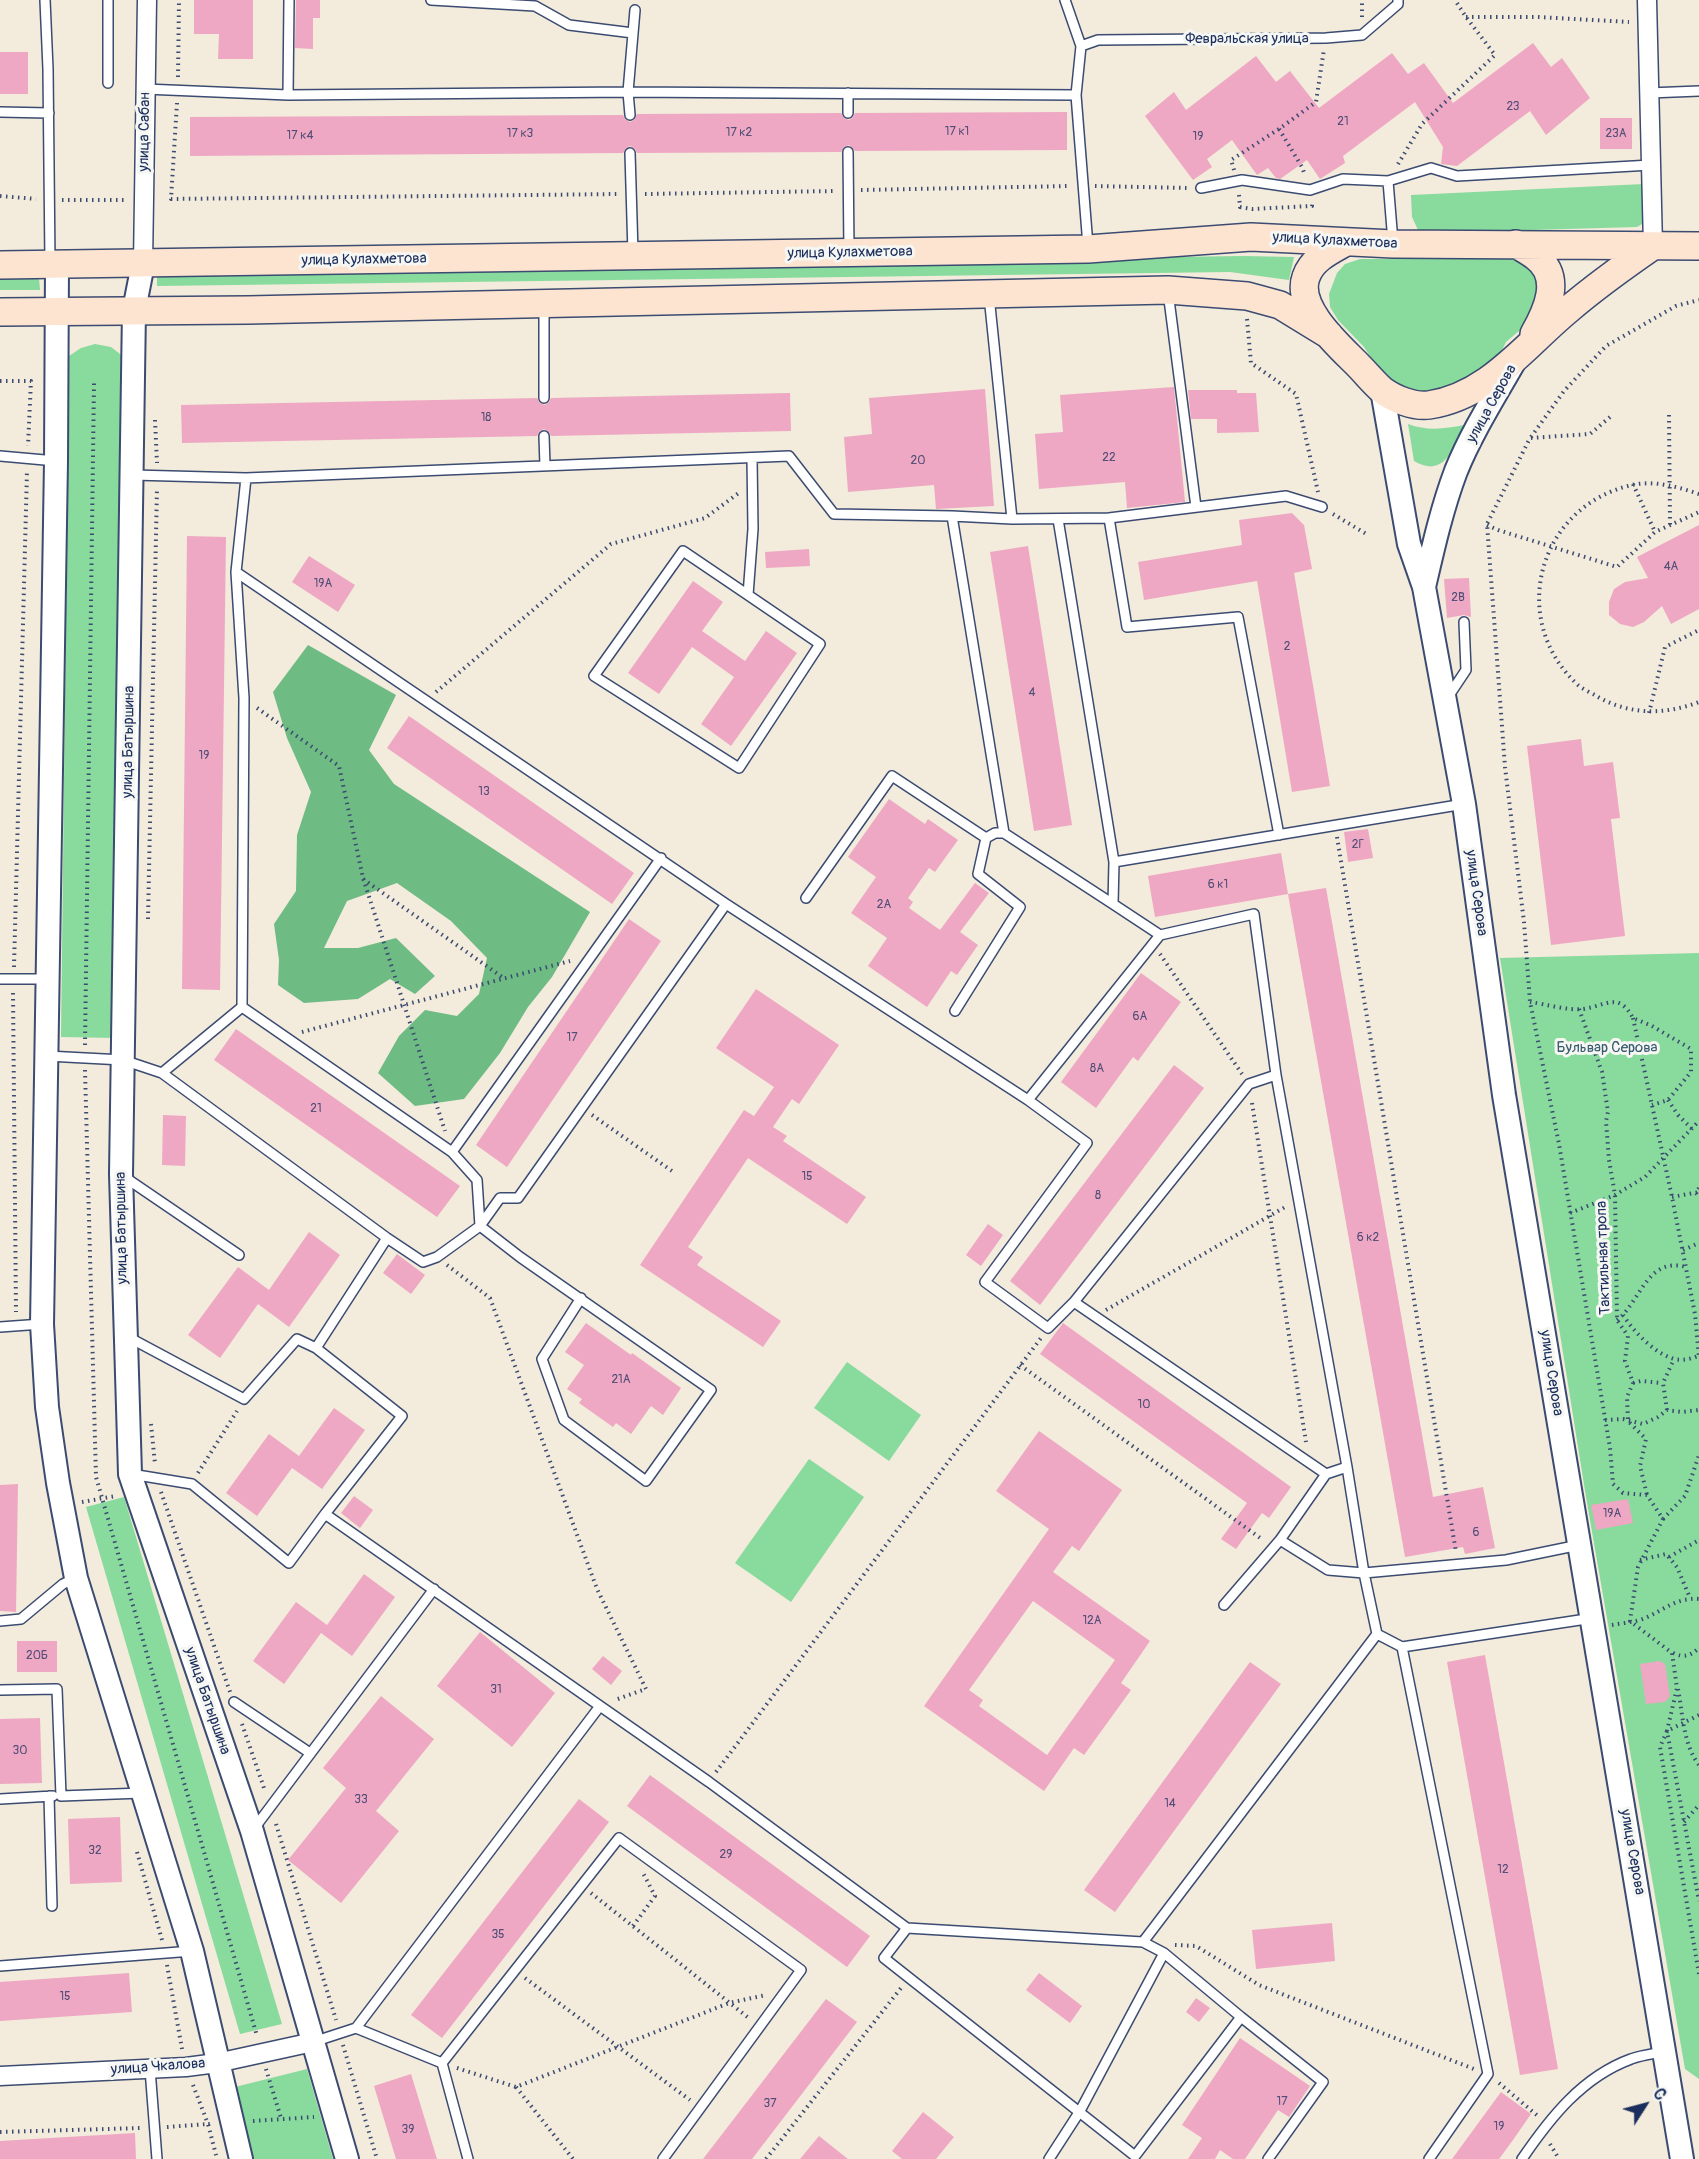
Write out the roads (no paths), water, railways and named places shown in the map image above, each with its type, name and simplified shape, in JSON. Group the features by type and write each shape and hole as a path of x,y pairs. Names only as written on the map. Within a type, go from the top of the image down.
{"main road":[{"name":"улица Кулахметова","path":"0,265 1088,249 1251,237 1393,244 1699,246"},
{"path":"1346,242 1323,255 1311,267 1305,279 1306,302 1329,335 1382,390 1402,401 1426,406 1458,398 1482,384 1523,351 1568,309 1653,246"},
{"path":"1516,244 1538,257 1549,273 1551,292 1546,311 1523,351"},
{"path":"0,312 248,310 1168,290 1247,296 1280,305 1329,335"}],"street":[{"name":"улица Сабан","path":"143,264 147,0"},
{"path":"1647,0 1653,246"},
{"path":"54,264 57,312 56,461 42,1324 47,1407 76,1578 192,1951 241,2159"},
{"name":"улица Батыршина","path":"143,264 134,310 121,1174 130,1474 252,1831 347,2159"},
{"name":"улица Серова","path":"1424,587 1434,543 1456,470 1485,411 1523,351"},
{"name":"улица Серова","path":"1382,390 1409,544 1424,587 1464,804 1504,1095 1580,1544 1599,1623 1683,2159"},
{"name":"улица Чкалова","path":"0,2076 186,2067 217,2063 314,2042"}],"lane":[{"path":"45,0 54,264"},
{"path":"108,0 108,83"},
{"path":"288,95 289,0"},
{"path":"431,0 535,6 569,25 633,33"},
{"path":"1065,0 1081,46 1076,95 1088,249"},
{"name":"Февральская улица","path":"1081,46 1098,40 1326,38 1362,35 1398,4 1398,0"},
{"path":"630,114 628,92 635,10"},
{"path":"145,89 288,95 628,92 1076,95"},
{"path":"1649,93 1699,91"},
{"path":"848,93 848,113"},
{"path":"0,112 49,113"},
{"path":"848,152 849,253"},
{"path":"630,153 633,256"},
{"path":"1201,188 1242,180 1310,190 1343,179 1388,181 1431,168 1457,176 1651,165"},
{"path":"1388,181 1393,244"},
{"path":"1168,290 1196,507"},
{"path":"989,294 1012,519"},
{"path":"544,304 544,398"},
{"path":"544,436 545,466"},
{"path":"0,456 56,461"},
{"path":"133,475 246,478 789,456 834,514 1012,519 1109,518 1286,496 1322,507"},
{"path":"748,595 753,530 752,458"},
{"path":"242,1007 244,699 236,572 246,478"},
{"path":"952,516 1004,833"},
{"path":"1109,518 1127,627 1238,617 1279,835"},
{"path":"1058,519 1114,862 1113,904"},
{"path":"683,551 748,595 820,644 739,768 594,676 683,551"},
{"path":"236,572 726,904 1028,1100 1087,1143 986,1282 1048,1328 1074,1302 1249,1084 1276,1075"},
{"path":"1445,702 1466,670 1464,622"},
{"path":"807,898 892,776 986,838"},
{"path":"1114,862 1464,804"},
{"path":"955,1011 1020,907 978,874 986,838 995,833 1004,833 1160,935"},
{"path":"452,1152 661,858"},
{"path":"47,1056 123,1060 162,1073 423,1262 437,1257 480,1226 500,1198 518,1198 726,904"},
{"path":"1028,1100 1160,935 1254,914 1276,1075 1364,1573 1377,1634 1143,1942"},
{"path":"0,979 48,979"},
{"path":"162,1073 242,1007"},
{"path":"242,1007 452,1152 477,1180 480,1226 520,1257 582,1298 711,1390 646,1481 564,1420 542,1359 582,1298"},
{"path":"121,1174 239,1255"},
{"path":"316,1348 387,1238"},
{"path":"1074,1302 1326,1474"},
{"path":"0,1327 42,1324"},
{"path":"125,1336 244,1399 297,1339 316,1348 402,1416 289,1563 192,1484 130,1474"},
{"path":"1224,1605 1277,1544 1326,1474 1347,1467"},
{"path":"325,1514 709,1782 907,1928 1143,1942 1164,1953 1323,2082 1268,2159"},
{"path":"1277,1544 1328,1570 1364,1573 1506,1560 1580,1544"},
{"path":"0,1621 21,1619 63,1584 76,1578"},
{"path":"252,1831 434,1590"},
{"path":"1377,1634 1402,1647 1599,1623"},
{"path":"1402,1647 1488,2074 1429,2159"},
{"path":"0,1690 57,1689 61,1796"},
{"path":"234,1702 310,1753"},
{"path":"314,2042 356,2028 600,1706"},
{"path":"0,1799 143,1792"},
{"path":"49,1796 52,1906"},
{"path":"442,2063 619,1838 801,1970 663,2159"},
{"path":"907,1928 884,1958 1080,2111 1134,2157 1241,2017"},
{"path":"0,1966 192,1951"},
{"path":"1049,2159 1080,2111 1164,1953"},
{"path":"356,2028 442,2063"},
{"path":"1522,2159 1547,2123 1592,2078 1631,2059 1665,2051"},
{"path":"442,2063 468,2159"},
{"path":"150,2068 157,2159"}],"park label":[{"name":"Бульвар Серова","path":"1607,1048"}]}
